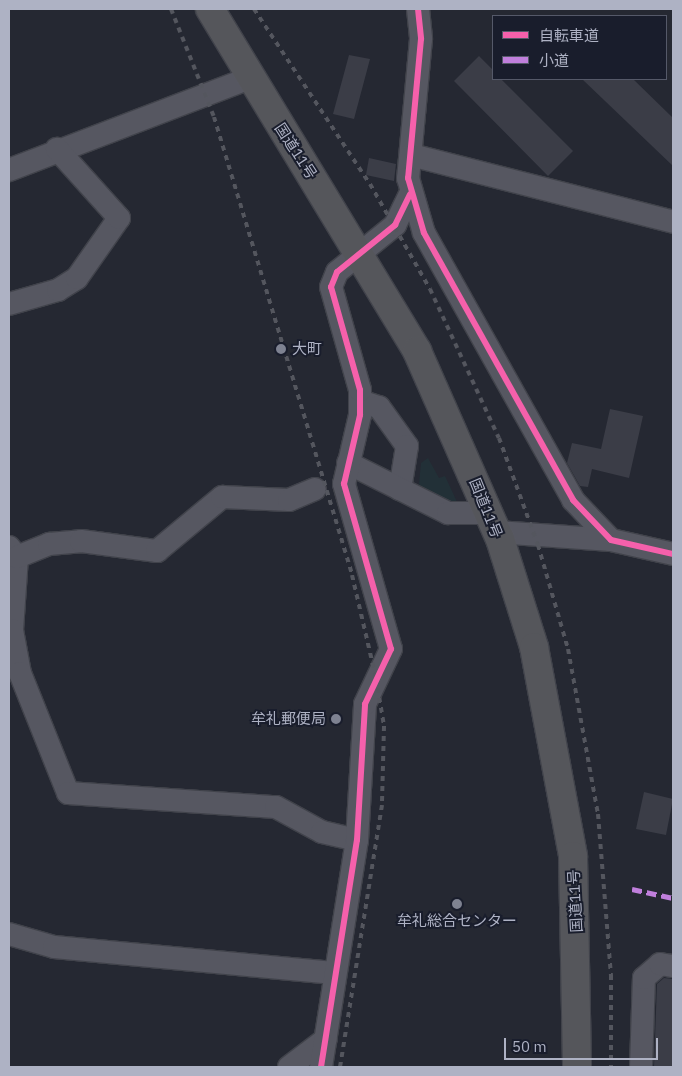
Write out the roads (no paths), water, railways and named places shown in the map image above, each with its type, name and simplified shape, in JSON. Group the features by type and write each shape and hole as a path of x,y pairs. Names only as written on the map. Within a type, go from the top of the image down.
{"highway":[{"name":"国道11号","path":"210,9 250,78 361,251 417,351 493,523 534,647 573,856 578,1067"}],"street":[{"path":"418,9 421,39 411,155 410,194 424,233 573,500 611,540"},
{"path":"9,170 57,150 250,78"},
{"path":"9,304 58,290 77,278 119,218 57,150"},
{"path":"411,155 673,222"},
{"path":"321,1067 334,973 357,840 365,704 391,650 344,484 360,401 358,374 331,287 337,272 395,225 410,194"},
{"path":"360,401 379,407 408,446 400,489"},
{"path":"348,463 448,512 493,523 611,540 673,554"},
{"path":"315,489 289,500 222,497 158,551 81,541 49,544 13,552 11,601 20,674 68,793 276,807 322,832 357,840"},
{"path":"9,934 54,947 334,973"},
{"path":"641,1067 644,978 660,964 673,966"},
{"path":"289,1067 326,1039"}],"railway":[{"path":"171,9 214,117 352,575 376,678 384,726 382,805 340,1067"},
{"path":"254,9 370,184 430,289 499,438 538,545 568,649 598,814 611,975 611,1067"}],"place":[{"name":"大町","path":"281,349"},
{"name":"牟礼郵便局","path":"336,719"},
{"name":"牟礼総合センター","path":"457,904"}]}
